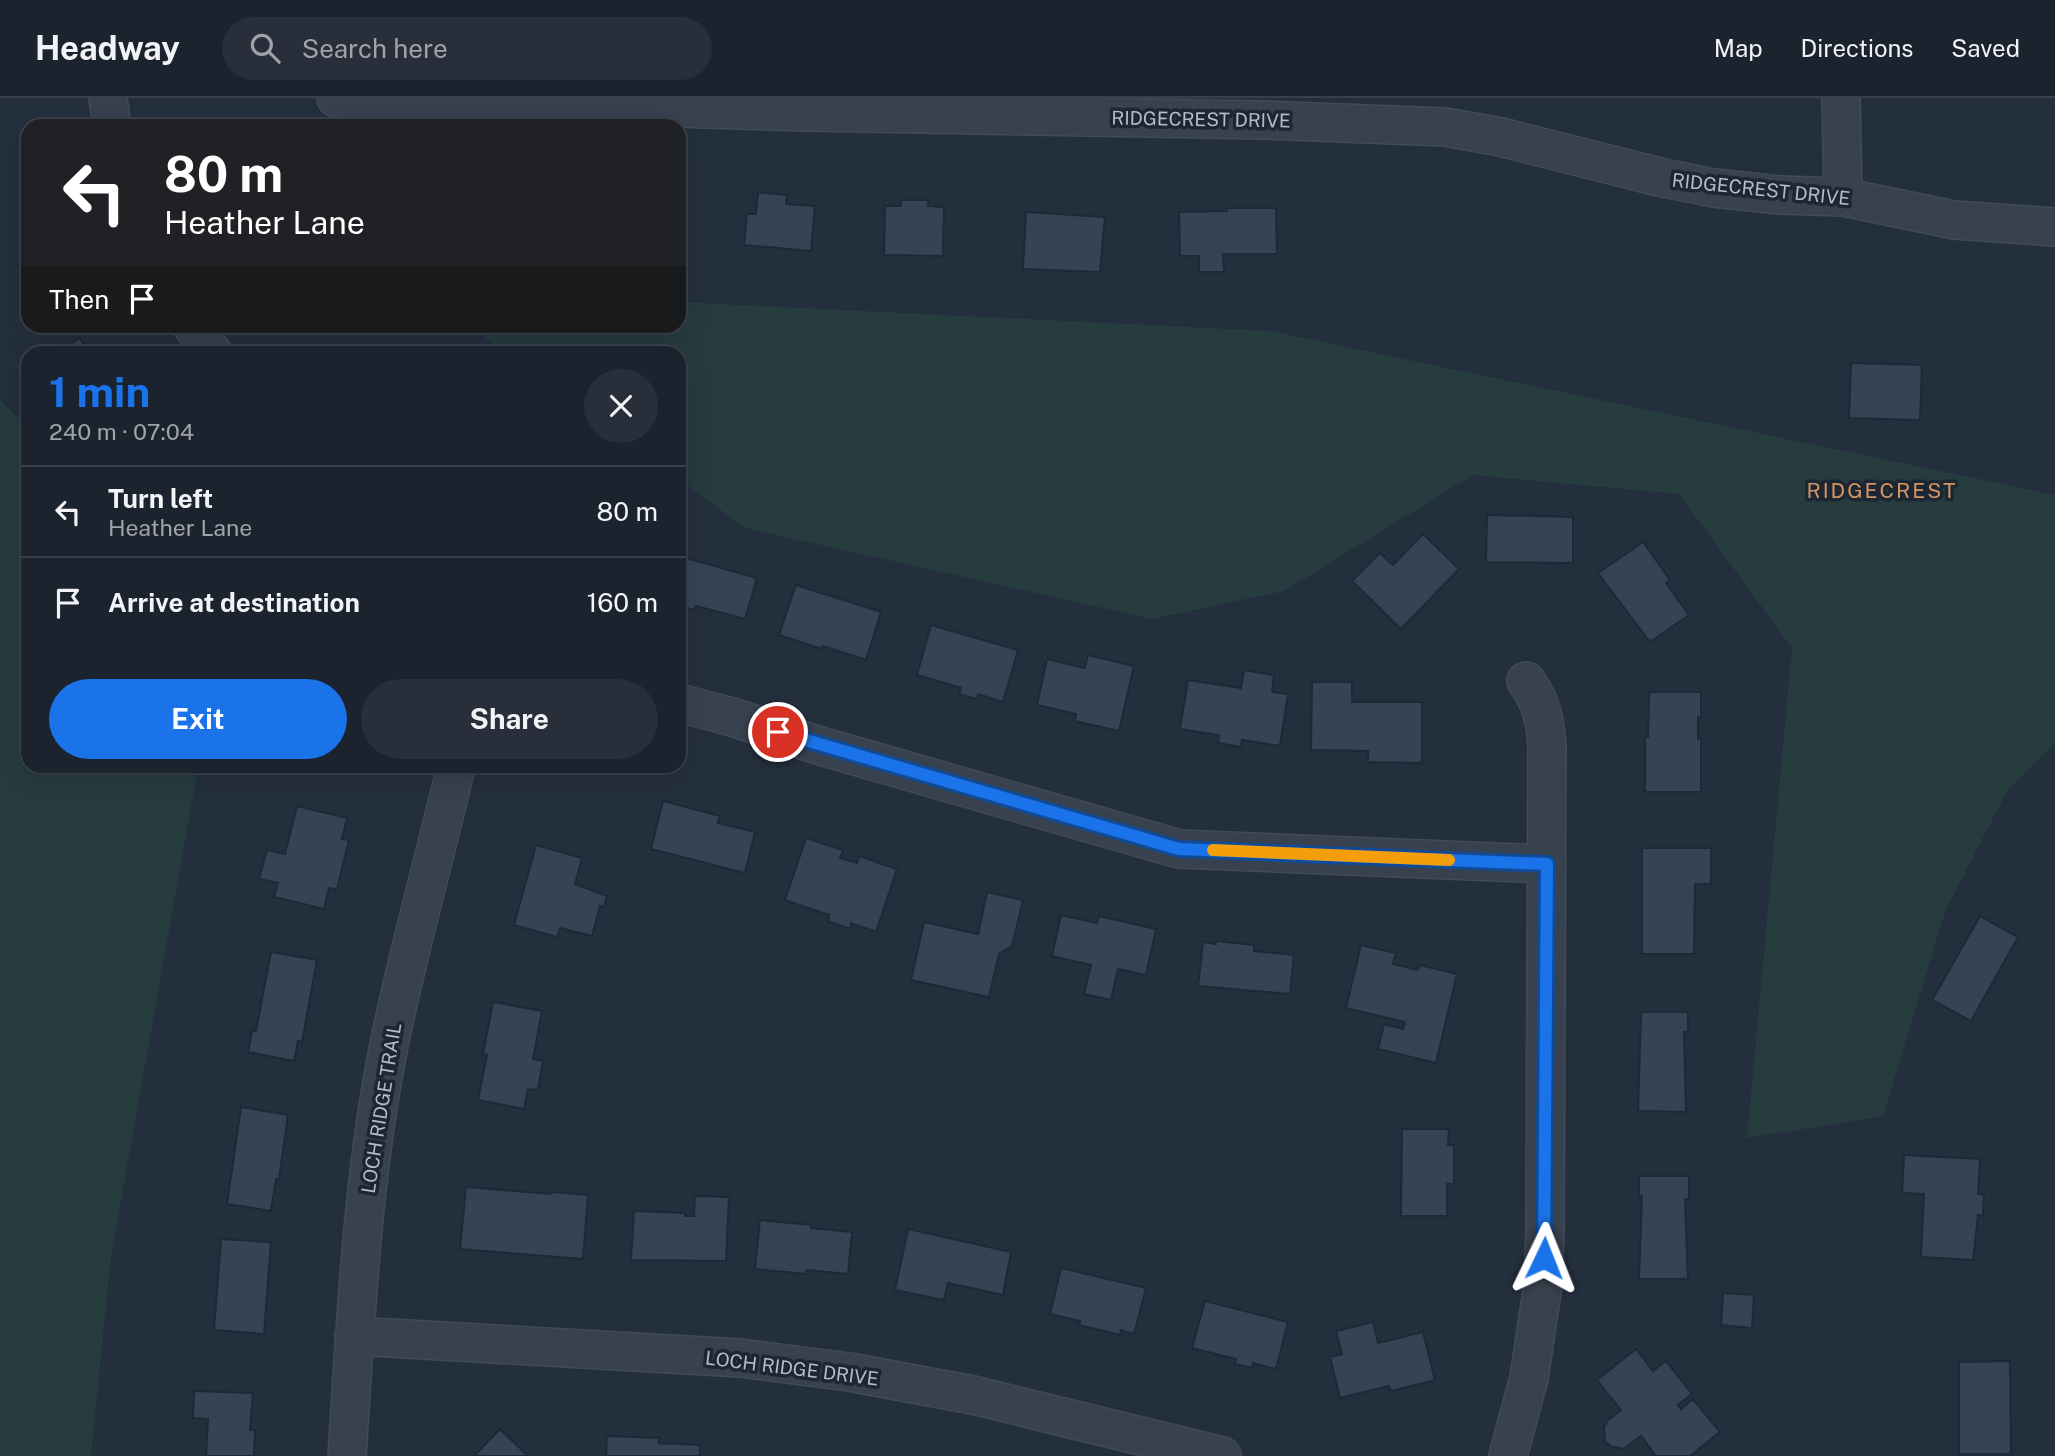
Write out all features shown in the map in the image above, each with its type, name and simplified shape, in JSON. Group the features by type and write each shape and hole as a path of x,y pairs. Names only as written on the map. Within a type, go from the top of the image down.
{"street":[{"path":"108,98 111,119"},
{"name":"RIDGECREST DRIVE","path":"336,98 808,112 1264,120 1433,127 1502,137 1659,177 1714,188 1780,195 1843,197 1954,220 2055,227"},
{"path":"1841,98 1843,197"},
{"path":"1508,1456 1529,1378 1543,1285 1545,1218 1547,745 1545,719 1538,696 1526,681"},
{"path":"686,706 1179,849 1547,864"},
{"name":"LOCH RIDGE TRAIL","path":"347,1456 364,1222 390,1041 454,773"},
{"name":"LOCH RIDGE DRIVE","path":"354,1336 740,1358 849,1372 973,1395 1222,1456"}],"green space":[{"path":"686,302 1270,331 2055,495 2055,744 2007,791 1945,912 1883,1116 1747,1138 1792,648 1679,494 1473,475 1284,591 1152,619 745,528 686,484 686,346 497,346 479,333 686,333"},
{"path":"0,400 21,421 21,773 197,773 111,1257 91,1456 0,1456"}],"building":[{"path":"758,192 787,195 786,204 815,206 811,251 744,245 747,214 756,214"},
{"path":"901,200 929,200 928,206 944,207 943,256 884,255 885,206 901,206"},
{"path":"1227,208 1276,208 1277,254 1223,254 1224,272 1199,272 1199,256 1180,256 1179,212 1227,211"},
{"path":"1026,212 1105,217 1100,272 1023,269"},
{"path":"79,338 85,346 69,346"},
{"path":"1851,363 1922,365 1920,420 1849,418"},
{"path":"1487,515 1573,517 1573,563 1486,562"},
{"path":"1423,534 1459,569 1401,629 1352,581 1380,553 1393,565"},
{"path":"1643,542 1670,580 1666,583 1689,615 1650,642 1598,573"},
{"path":"686,558 757,578 745,619 696,606 694,610 686,608"},
{"path":"796,585 881,612 866,660 779,635"},
{"path":"931,625 1018,650 1003,702 978,694 977,699 959,694 961,688 917,675"},
{"path":"1088,655 1134,666 1119,731 1075,721 1076,714 1037,705 1047,659 1085,668"},
{"path":"1244,670 1274,675 1272,692 1288,694 1280,746 1242,740 1241,747 1218,743 1219,735 1180,729 1188,680 1241,688"},
{"path":"1312,682 1352,682 1352,702 1422,702 1422,763 1368,762 1368,751 1311,750"},
{"path":"1649,692 1701,692 1698,739 1701,739 1701,792 1645,792 1645,737 1648,737"},
{"path":"663,801 720,816 718,823 755,832 745,873 651,849"},
{"path":"297,806 347,818 342,839 349,840 337,889 329,888 324,909 274,897 278,883 259,879 267,850 285,854"},
{"path":"806,838 843,850 840,858 857,863 859,856 897,869 876,932 851,923 850,929 828,921 829,915 785,900"},
{"path":"536,845 582,858 575,884 607,896 604,907 600,906 592,936 560,928 557,937 514,925"},
{"path":"1642,848 1711,848 1711,884 1695,884 1694,954 1642,954"},
{"path":"987,892 1023,900 1012,946 999,954 989,997 911,980 924,922 978,934"},
{"path":"1061,915 1097,923 1099,916 1156,929 1146,975 1118,969 1111,1000 1084,994 1091,965 1052,956"},
{"path":"1980,916 2018,937 1971,1021 1932,1000"},
{"path":"1216,941 1254,945 1254,951 1294,955 1290,994 1198,986 1203,942 1216,944"},
{"path":"1361,945 1396,953 1393,964 1418,970 1420,965 1457,974 1436,1063 1378,1049 1384,1024 1403,1029 1405,1022 1346,1008"},
{"path":"271,952 317,960 302,1042 298,1041 294,1061 248,1052 252,1031 256,1031"},
{"path":"493,1002 542,1011 533,1059 543,1061 538,1090 528,1089 524,1109 478,1100"},
{"path":"1641,1012 1688,1012 1688,1032 1684,1032 1686,1112 1638,1111"},
{"path":"241,1107 288,1115 279,1179 276,1179 271,1211 227,1204"},
{"path":"1402,1129 1449,1129 1448,1145 1454,1145 1454,1184 1447,1184 1447,1216 1401,1216"},
{"path":"1904,1155 1980,1159 1978,1194 1984,1195 1983,1216 1978,1215 1973,1260 1921,1257 1924,1194 1902,1193"},
{"path":"1639,1176 1689,1176 1689,1199 1685,1199 1688,1279 1639,1279 1642,1196 1639,1196"},
{"path":"466,1187 588,1195 583,1259 460,1249"},
{"path":"695,1196 729,1197 726,1261 631,1260 634,1211 685,1213 685,1216 694,1216"},
{"path":"760,1220 852,1232 848,1274 806,1270 806,1274 755,1269"},
{"path":"908,1229 1011,1252 1003,1295 948,1283 944,1300 895,1290"},
{"path":"221,1239 271,1242 264,1334 214,1330"},
{"path":"1061,1268 1146,1288 1134,1334 1121,1330 1120,1335 1079,1325 1080,1321 1050,1314"},
{"path":"1723,1293 1754,1295 1752,1328 1721,1325"},
{"path":"1205,1301 1288,1322 1276,1369 1253,1363 1252,1368 1235,1364 1236,1359 1192,1348"},
{"path":"1373,1322 1378,1343 1423,1332 1435,1380 1391,1391 1389,1386 1340,1398 1330,1357 1342,1354 1336,1331"},
{"path":"1636,1349 1653,1371 1666,1361 1692,1394 1678,1405 1681,1409 1693,1399 1720,1432 1690,1456 1656,1456 1641,1436 1623,1449 1610,1446 1605,1441 1604,1427 1608,1420 1621,1410 1597,1380"},
{"path":"2010,1361 2011,1454 1959,1454 1959,1362"},
{"path":"194,1391 253,1393 250,1430 255,1430 254,1456 206,1456 208,1419 193,1418"},
{"path":"500,1429 528,1456 474,1456"},
{"path":"607,1436 659,1438 659,1443 700,1445 700,1456 606,1456"}],"slow traffic":[{"path":"1213,850 1449,860"}],"district":[{"name":"RIDGECREST","path":"1882,491"}],"route":[{"path":"778,732 1179,849 1547,864 1544,1258"}]}
